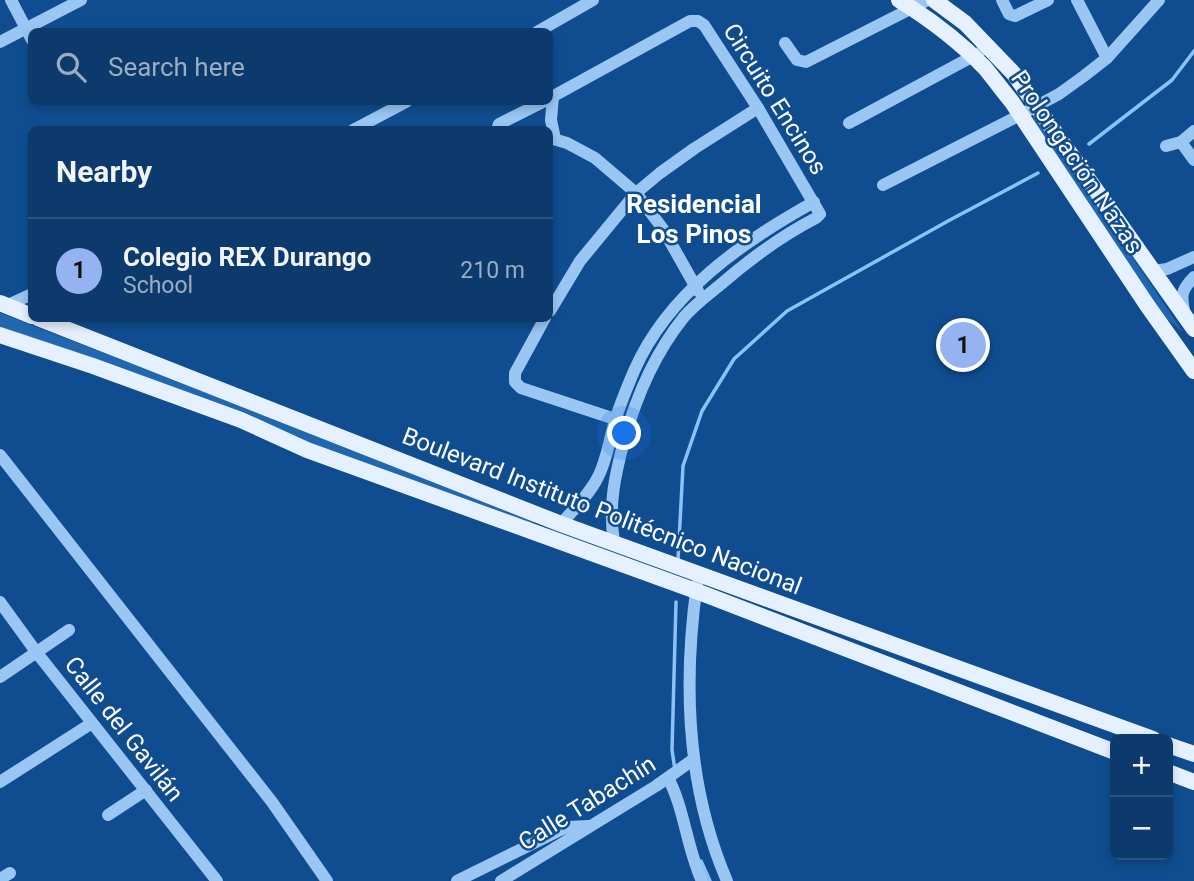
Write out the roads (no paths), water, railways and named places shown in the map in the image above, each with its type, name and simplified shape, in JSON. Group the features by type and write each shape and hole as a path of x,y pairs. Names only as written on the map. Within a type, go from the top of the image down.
{"main road":[{"name":"Prolongación Nazas","path":"931,0 965,23 1014,74 1189,322"},
{"name":"Prolongación Nazas","path":"905,4 973,56 999,86 1194,371"},
{"path":"3,305 28,314"},
{"name":"Boulevard Instituto Politécnico Nacional","path":"48,322 557,531 696,591 1110,750"},
{"name":"Boulevard Instituto Politécnico Nacional","path":"0,335 241,420 307,450 557,531 614,541 1139,734"},
{"path":"1173,747 1194,754"},
{"path":"1173,774 1194,782"}],"street":[{"path":"0,42 28,34 11,0"},
{"path":"37,28 81,0"},
{"path":"544,28 593,0"},
{"path":"785,43 797,60 806,62 905,4 931,0"},
{"path":"1002,0 1009,14 1016,16 1048,0"},
{"path":"1077,0 1107,58"},
{"path":"883,186 1037,106 1084,76 1107,58 1157,1"},
{"name":"Circuito Encinos","path":"553,96 690,21 698,21 705,25 814,202"},
{"path":"849,122 990,47"},
{"path":"361,126 400,105"},
{"path":"498,126 536,105"},
{"path":"549,105 551,126"},
{"path":"553,305 580,261 636,192 695,148 758,108"},
{"path":"1166,146 1190,137 1194,160"},
{"path":"553,139 595,158 636,192 663,229 703,299"},
{"path":"557,531 611,463 645,380 686,314 751,259 819,216 814,202 755,237 733,254 680,301 649,344 615,419 611,463 611,526 614,541"},
{"path":"1153,271 1167,269 1194,257"},
{"path":"1189,322 1182,302 1183,291 1194,277"},
{"path":"3,305 28,296"},
{"path":"543,322 515,373 515,382 520,388 629,424"},
{"path":"0,456 272,802 327,881"},
{"path":"590,490 612,499"},
{"path":"699,573 691,657 694,760 705,816 727,881"},
{"name":"Calle del Gavilán","path":"0,602 37,653 217,881"},
{"path":"0,677 69,630"},
{"path":"0,782 92,723"},
{"name":"Calle Tabachín","path":"501,881 694,760"},
{"path":"673,774 673,788 702,881"},
{"path":"108,815 146,790"},
{"path":"457,881 558,831 568,827 589,826"}],"waterway":[{"path":"1089,144 1172,80 1194,51"},
{"path":"678,560 683,466 702,411 734,359 787,311 1038,173"},
{"path":"675,770 672,750 676,602"},
{"path":"701,861 710,881"}],"place":[{"name":"Colegio REX Durango","path":"963,345"}],"district":[{"name":"Residencial Los Pinos","path":"694,218"}]}
